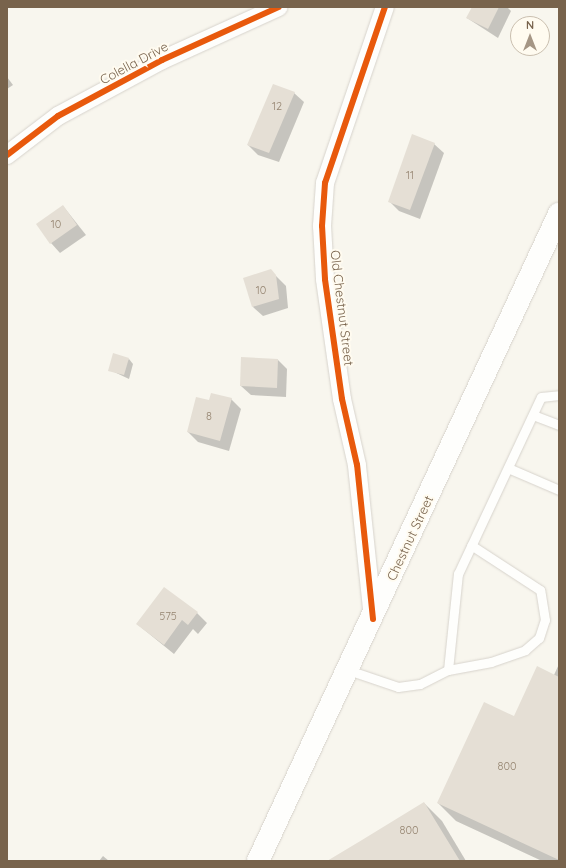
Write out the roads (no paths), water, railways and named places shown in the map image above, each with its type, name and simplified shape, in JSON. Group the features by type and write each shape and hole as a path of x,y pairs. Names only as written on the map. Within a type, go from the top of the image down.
{"main road":[{"name":"Chestnut Street","path":"258,861 373,619 559,214"}],"street":[{"name":"Colella Drive","path":"7,155 58,116 92,97 162,60 279,7"},
{"name":"Old Chestnut Street","path":"373,619 357,465 342,398 325,279 322,226 325,183 385,7"}],"lane":[{"path":"448,670 458,574 541,397 559,396"},
{"path":"533,415 559,425"},
{"path":"508,468 559,490"},
{"path":"348,670 398,687 420,684 448,670 491,662 525,650 539,638 545,620 540,590 471,545"}]}
